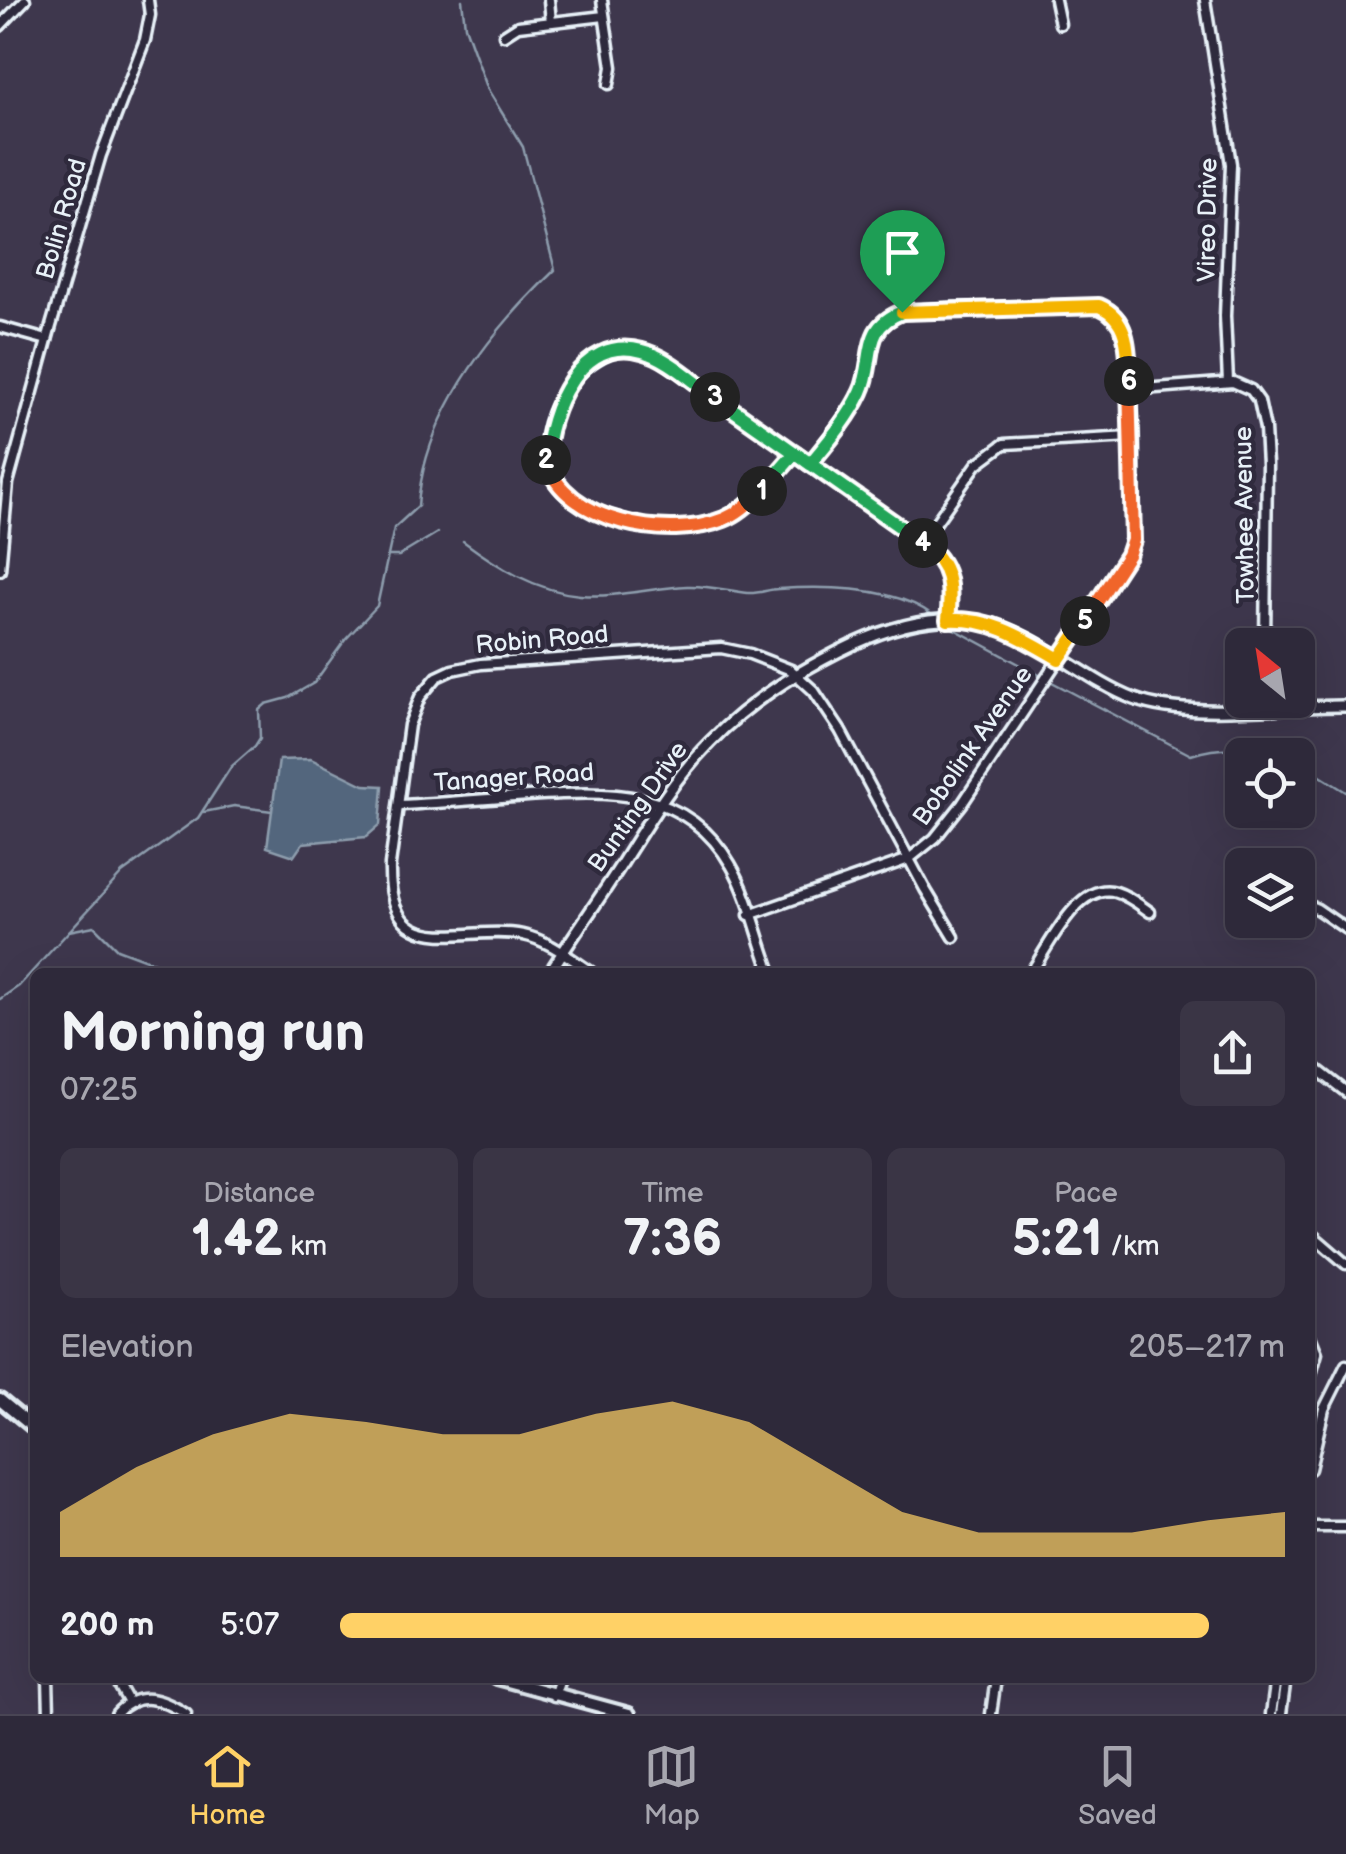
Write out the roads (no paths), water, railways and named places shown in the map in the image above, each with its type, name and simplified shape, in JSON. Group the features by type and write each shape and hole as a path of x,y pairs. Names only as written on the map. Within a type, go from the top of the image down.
{"main road":[{"path":"0,1400 30,1425"},
{"path":"512,1683 630,1714"}],"street":[{"path":"0,26 25,0"},
{"name":"Bolin Road","path":"0,570 4,512 12,471 100,155 145,40 150,16 148,0"},
{"path":"549,0 551,22"},
{"path":"602,0 612,67 609,84"},
{"path":"1055,0 1060,24"},
{"name":"Vireo Drive","path":"1205,0 1231,164 1228,382"},
{"path":"504,35 518,26 604,16"},
{"name":"Bobolink Avenue","path":"749,915 908,859 944,828 1132,548 1130,390 1123,327 1104,308 910,310 895,314 878,330 870,348 861,394 810,464"},
{"path":"0,327 48,340"},
{"path":"795,453 759,494 730,516 712,524 673,528 636,524 583,506 558,486 546,458 552,419 573,378 595,359 628,349 657,356 922,542 937,554 946,569 951,595 948,620"},
{"path":"1130,390 1228,382"},
{"name":"Towhee Avenue","path":"1228,382 1255,395 1266,428 1266,628"},
{"path":"922,542 978,464 1004,444 1131,437"},
{"path":"0,468 12,471"},
{"name":"Bunting Drive","path":"553,968 659,805 711,741 750,707 798,674 892,628 948,620 979,622 1003,628 1122,693 1158,705 1225,704"},
{"name":"Robin Road","path":"585,968 529,936 427,934 408,922 398,908 390,886 398,806 415,706 431,682 452,670 481,664 708,647 750,654 798,674 840,730 954,936"},
{"name":"Bunting Drive","path":"1315,705 1346,706"},
{"name":"Tanager Road","path":"398,806 602,792 630,795 682,815 717,845 738,878 769,968"},
{"path":"1034,968 1072,909 1087,896 1099,891 1116,892 1150,912"},
{"path":"1315,908 1346,929"},
{"path":"1315,1068 1346,1092"},
{"path":"1315,1237 1346,1264"},
{"path":"1315,1448 1324,1409 1346,1365"},
{"path":"1315,1406 1324,1409"},
{"path":"1315,1527 1346,1527"},
{"path":"48,1683 50,1714"},
{"path":"118,1683 129,1703"},
{"path":"554,1696 558,1683"},
{"path":"991,1714 995,1683"},
{"path":"1271,1714 1275,1683"},
{"path":"1281,1714 1285,1683"},
{"path":"116,1714 129,1703 144,1698 158,1698 186,1714"}],"water":[{"path":"311,759 364,785 383,786 380,825 366,837 303,843 294,856 267,847 279,760"}],"waterway":[{"path":"35,968 122,873 198,818 231,767 260,738 259,710 314,683 345,640 377,606 394,528 418,506 423,472 447,407 464,377 507,320 555,270 523,147 488,90 465,26 462,0"},
{"path":"387,556 399,556 437,533"},
{"path":"463,541 518,576 564,593 607,595 687,586 752,593 838,588 880,593 934,616"},
{"path":"945,624 1043,677"},
{"path":"1050,681 1191,755 1225,749"},
{"path":"1315,773 1346,792"},
{"path":"204,812 234,806 272,811"},
{"path":"69,931 94,926 117,949 167,968"},
{"path":"0,999 30,974"}]}
